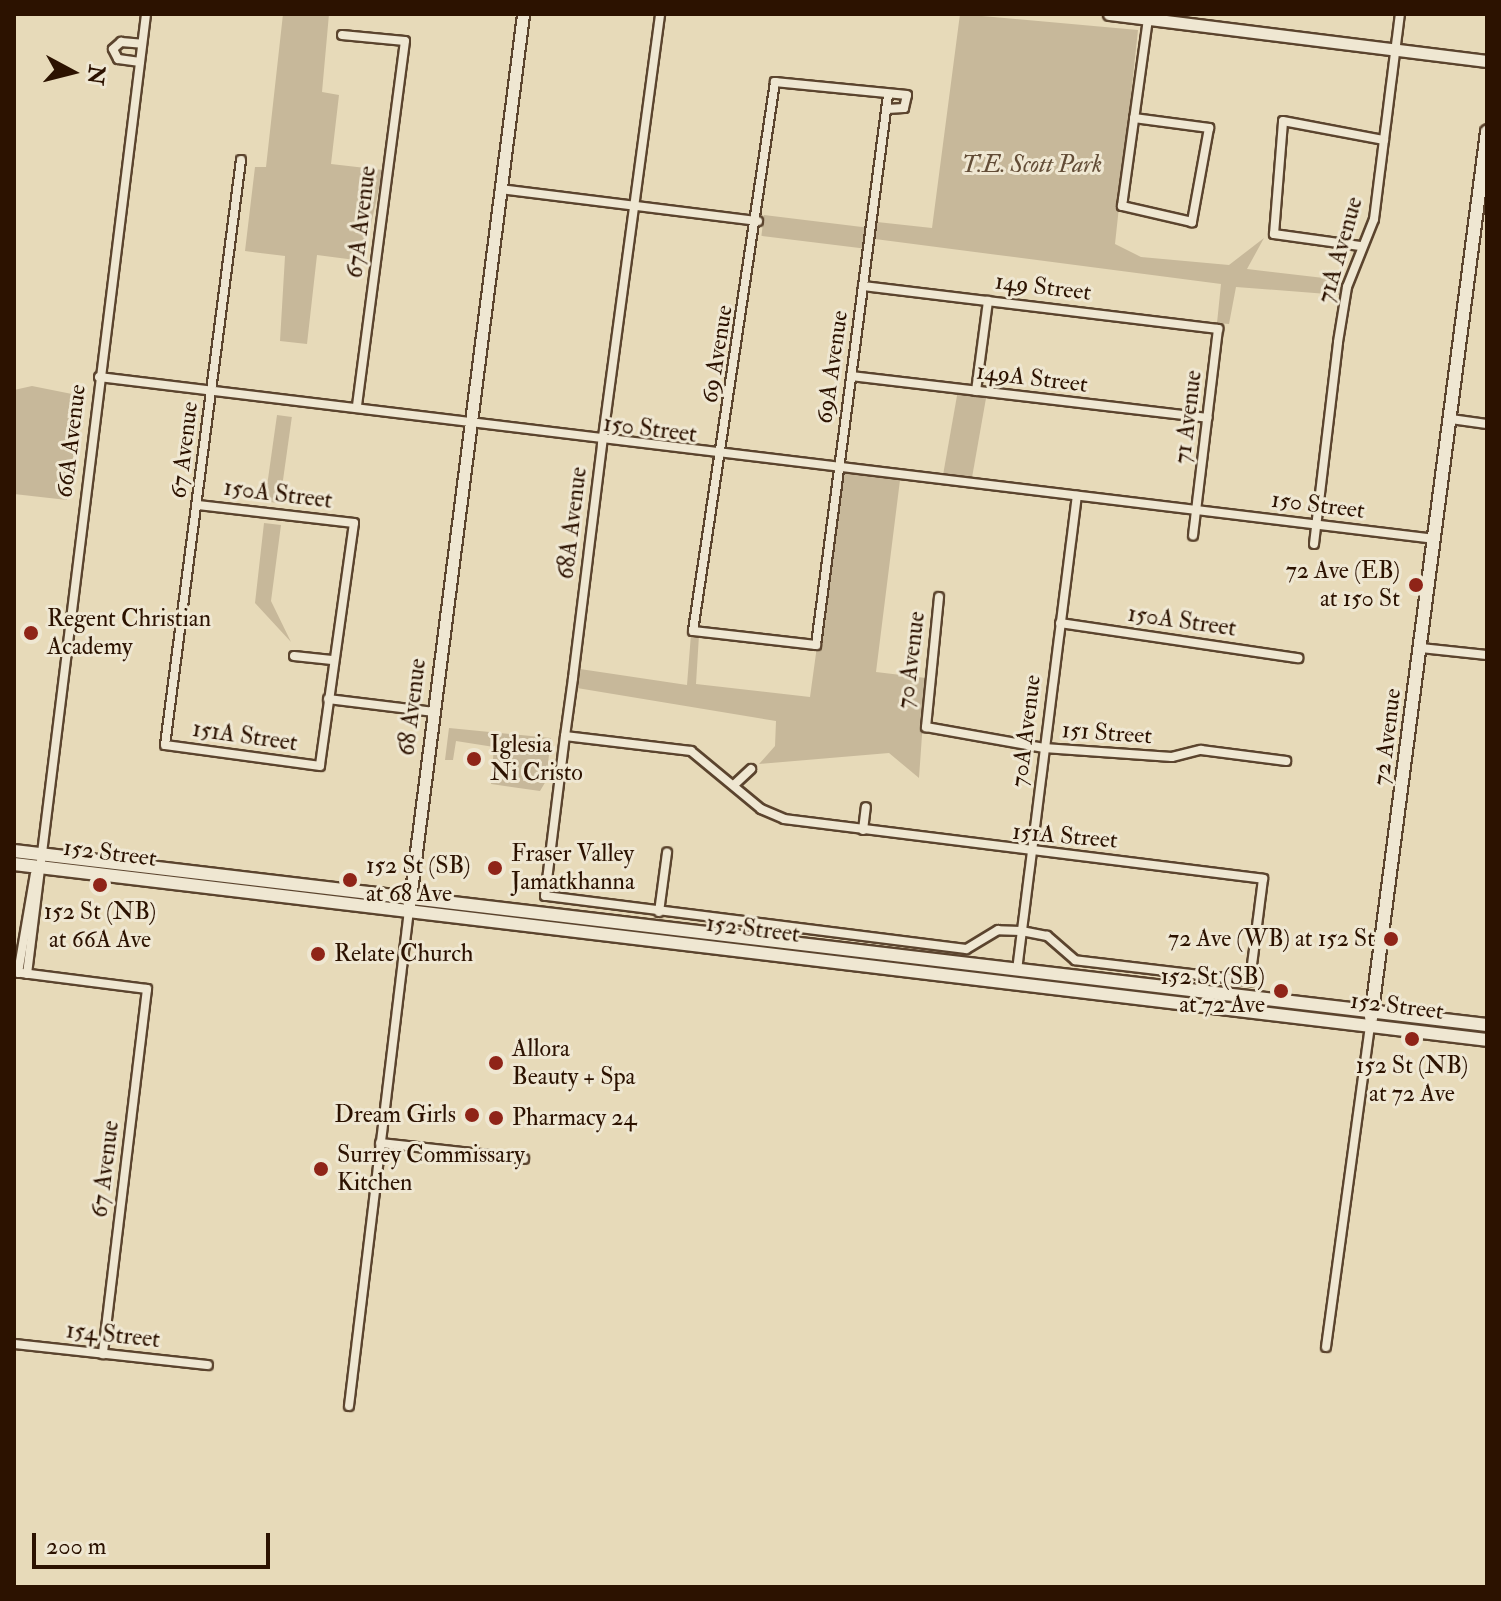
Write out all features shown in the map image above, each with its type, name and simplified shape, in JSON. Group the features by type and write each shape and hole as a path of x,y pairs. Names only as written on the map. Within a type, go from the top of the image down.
{"main road":[{"name":"72 Avenue","path":"1370,1025 1487,132"},
{"name":"152 Street","path":"14,851 36,864"},
{"name":"152 Street","path":"14,864 1017,970 1487,1025"},
{"name":"152 Street","path":"410,905 1487,1040"},
{"path":"954,975 1017,970"}],"street":[{"name":"66A Avenue","path":"20,973 146,14"},
{"name":"68 Avenue","path":"349,1406 523,14"},
{"name":"68A Avenue","path":"659,912 545,896 660,14"},
{"path":"1109,14 1487,61"},
{"name":"71A Avenue","path":"1314,544 1340,328 1360,246 1374,219 1400,14"},
{"path":"1134,118 1209,128 1197,217 1156,219 1122,206 1134,118 1148,19"},
{"name":"67A Avenue","path":"342,35 405,41 357,408"},
{"path":"140,62 118,59 113,49 121,42 142,44"},
{"name":"69 Avenue","path":"816,645 693,631 758,221 775,82 888,95"},
{"path":"887,109 908,103 904,93 888,95"},
{"name":"69A Avenue","path":"816,645 888,95"},
{"path":"1360,246 1274,234 1283,121 1384,140"},
{"name":"67 Avenue","path":"165,745 241,160"},
{"path":"500,189 758,221"},
{"name":"149 Street","path":"863,286 1218,329"},
{"path":"976,391 988,301"},
{"name":"71 Avenue","path":"1197,511 1218,329"},
{"name":"149A Street","path":"851,376 1208,418"},
{"name":"150 Street","path":"99,377 357,408 602,444 1435,539"},
{"path":"1451,419 1487,424"},
{"name":"70A Avenue","path":"1017,970 1077,496"},
{"name":"150A Street","path":"198,505 354,523 332,660"},
{"path":"1193,535 1197,511"},
{"name":"70 Avenue","path":"926,727 939,597"},
{"name":"150A Street","path":"1060,623 1298,658"},
{"path":"1421,648 1487,655"},
{"path":"294,656 332,660 328,699 434,712"},
{"name":"151A Street","path":"165,745 320,766 328,699"},
{"name":"151 Street","path":"926,727 1044,748 1172,757 1201,750 1286,761"},
{"name":"151A Street","path":"565,736 691,751 784,819 1031,854 1263,879 1250,981 1075,960 1047,936 1021,931"},
{"path":"735,784 751,769"},
{"path":"863,830 866,807"},
{"path":"667,853 659,912 966,949 998,930 1021,931"},
{"name":"67 Avenue","path":"20,973 147,989 103,1354"},
{"name":"72 Avenue","path":"1326,1347 1370,1025"},
{"path":"380,1143 524,1159"},
{"name":"154 Street","path":"14,1344 208,1365"}],"green space":[{"path":"283,14 329,14 322,92 339,95 331,164 383,170 363,261 317,255 307,344 280,341 285,256 245,251 255,167 266,167"},
{"name":"T.E. Scott Park","path":"960,14 1138,30 1115,244 1141,257 1229,265 1264,238 1247,269 1341,280 1340,295 1236,287 1229,324 1217,323 1221,284 875,239 877,222 932,228"},
{"path":"764,215 868,228 866,249 761,236"},
{"path":"32,386 82,396 67,500 14,494 14,390"},
{"path":"958,390 987,395 971,484 942,479"},
{"path":"277,415 292,417 280,503 265,501"},
{"path":"841,472 900,480 876,672 926,678 919,778 889,753 759,764 775,746 776,721 577,688 580,669 687,685 691,634 699,635 696,684 810,697"},
{"path":"264,523 281,525 271,601 291,642 255,603"},
{"path":"449,728 551,738 546,781 540,791 491,784 494,747 456,741 453,760 445,760"}],"place":[{"name":"72 Ave (EB) at 150 St","path":"1416,585"},
{"name":"Regent Christian Academy","path":"31,633"},
{"name":"Iglesia Ni Cristo","path":"474,759"},
{"name":"Fraser Valley Jamatkhanna","path":"495,868"},
{"name":"152 St (SB) at 68 Ave","path":"350,880"},
{"name":"152 St (NB) at 66A Ave","path":"100,885"},
{"name":"72 Ave (WB) at 152 St","path":"1391,939"},
{"name":"Relate Church","path":"318,954"},
{"name":"152 St (SB) at 72 Ave","path":"1281,991"},
{"name":"152 St (NB) at 72 Ave","path":"1412,1039"},
{"name":"Allora Beauty + Spa","path":"496,1063"},
{"name":"Dream Girls","path":"472,1115"},
{"name":"Pharmacy 24","path":"496,1118"},
{"name":"Surrey Commissary Kitchen","path":"321,1169"}]}
